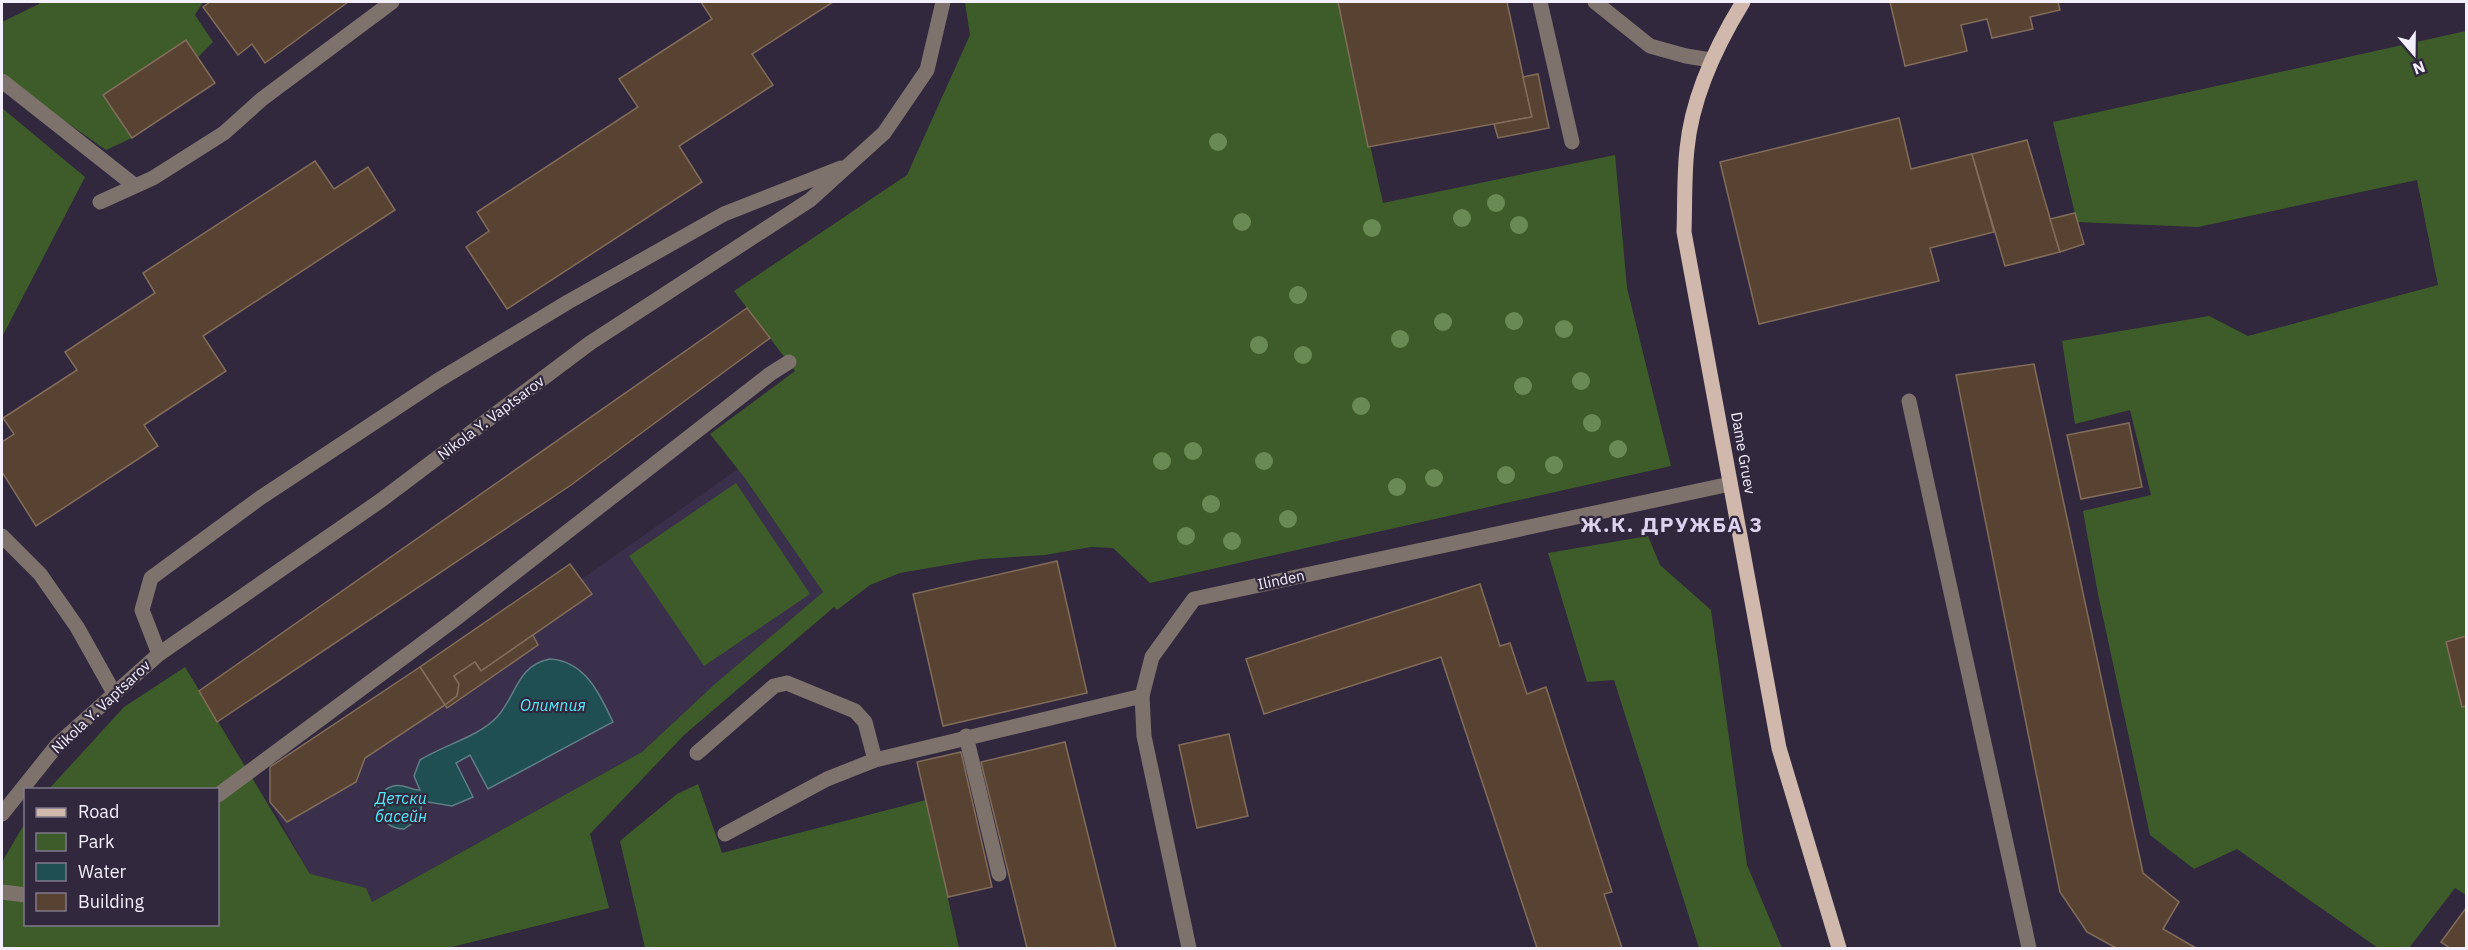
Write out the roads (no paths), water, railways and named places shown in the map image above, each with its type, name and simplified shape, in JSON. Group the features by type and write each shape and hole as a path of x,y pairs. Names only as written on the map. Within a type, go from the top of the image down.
{"main road":[{"name":"Dame Gruev","path":"1743,2 1711,60 1696,102 1687,148 1684,232 1779,748 1839,948"}],"street":[{"path":"100,202 179,164 224,133 262,99 392,2"},
{"name":"Nikola Y. Vaptsarov","path":"2,814 58,744 159,654 380,501 590,343 810,200 884,132 927,70 943,2"},
{"path":"1540,2 1572,142"},
{"path":"1595,2 1650,46 1711,60"},
{"path":"2,81 134,185"},
{"path":"159,654 142,610 151,578 260,498 437,381 568,302 724,214 850,165"},
{"path":"219,794 454,620 770,374 789,362"},
{"path":"1909,402 2029,948"},
{"name":"Ilinden","path":"1189,948 1144,736 1142,696 1152,657 1194,598 1730,484"},
{"path":"2,536 40,574 77,627 114,693"},
{"path":"697,753 774,686 787,683 855,711 865,722 875,760"},
{"path":"725,834 826,779 875,760 966,736 1142,696"},
{"path":"966,736 999,874"},
{"path":"2,892 24,895"}],"water":[{"name":"Олимпия","path":"550,659 562,661 582,672 597,690 613,722 488,789 470,755 456,763 473,797 452,806 422,801 420,818 404,829 387,823 382,818 378,803 385,790 397,785 420,790 414,776 420,760 490,724 503,709 530,668"}],"district":[{"name":"Ж.К. ДРУЖБА 3","path":"1672,525"}],"water label":[{"name":"Детски басейн","path":"401,807"}]}
